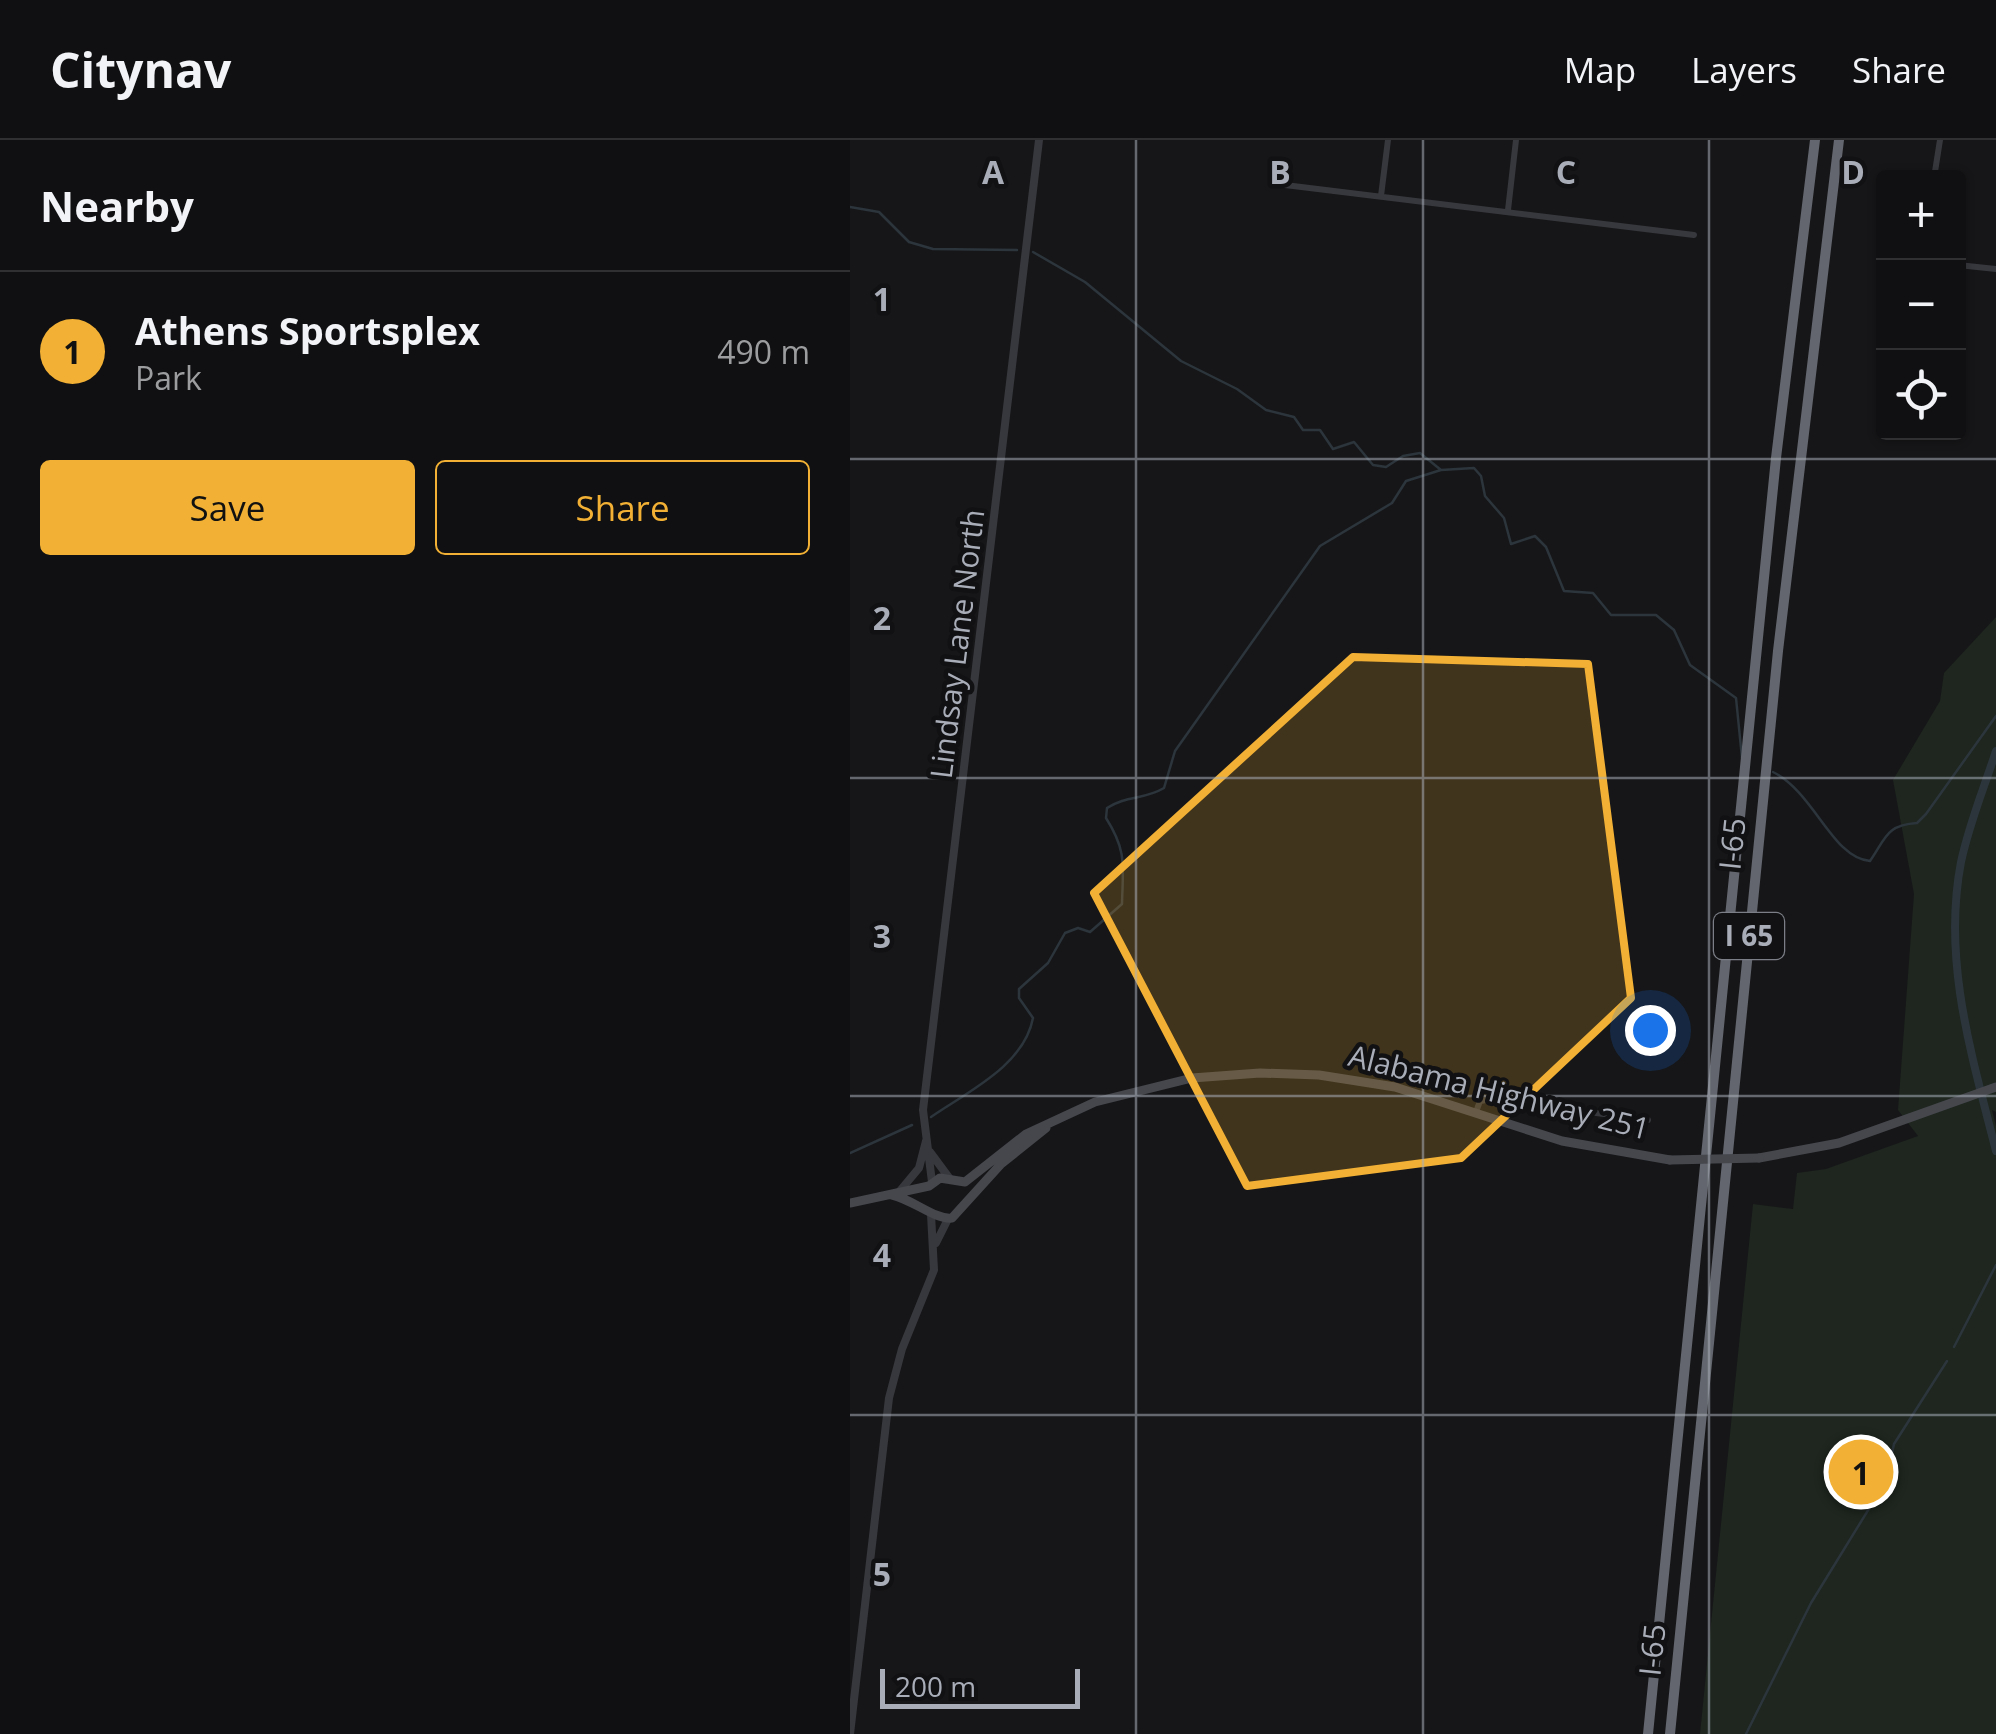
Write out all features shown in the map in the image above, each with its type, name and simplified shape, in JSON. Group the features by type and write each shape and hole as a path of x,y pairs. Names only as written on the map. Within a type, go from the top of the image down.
{"highway":[{"name":"I 65","path":"1648,1734 1776,458 1816,140"},
{"name":"I-65","path":"1670,1734 1780,631 1838,140"}],"main road":[{"name":"Alabama Highway 251","path":"850,1203 974,1178 1016,1141 1047,1126 1122,1093 1192,1078 1242,1074 1356,1080 1476,1112 1562,1141 1670,1160 1758,1158 1839,1143 1996,1087"},
{"name":"Alabama Highway 251","path":"895,1193 948,1219 956,1216 964,1203 1047,1126"},
{"path":"954,1181 964,1203"},
{"path":"928,1211 930,1184"}],"street":[{"name":"Lindsay Lane North","path":"954,1181 930,1152 923,1110 1039,140"},
{"path":"1381,196 1388,140"},
{"path":"1508,210 1516,140"},
{"path":"1935,170 1940,140"},
{"path":"1284,185 1694,235"},
{"path":"1966,266 1996,269"},
{"path":"1476,1112 1480,1101 1493,1099 1648,1120"},
{"path":"895,1193 919,1168 926,1142"},
{"name":"Lindsay Lane North","path":"930,1152 930,1184"},
{"path":"928,1211 936,1243"},
{"path":"850,1734 889,1398 902,1349 931,1280 936,1243 948,1219"}],"highlighted area":[{"path":"1353,657 1588,664 1631,998 1461,1158 1247,1186 1094,893"}],"shaded area":[{"path":"1996,617 1996,1112 1992,1110 1996,1126 1996,1734 1700,1734 1753,1204 1793,1209 1797,1173 1826,1169 1918,1136 1898,1110 1914,894 1893,780 1940,701 1944,673"}],"waterway":[{"path":"850,207 879,212 909,242 933,249 1017,250"},
{"path":"1033,252 1085,282 1181,361 1237,389 1266,410 1294,417 1303,430 1320,430 1333,449 1354,442 1373,465 1386,467 1403,456 1420,453 1441,470"},
{"path":"931,1117 992,1076 1018,1050 1033,1018 1019,998 1019,989 1048,963 1065,933 1078,928 1090,932 1122,904 1122,859 1118,840 1106,818 1107,808 1164,788 1175,751 1320,546 1392,503 1406,481 1441,470 1474,468 1481,476 1485,496 1504,518 1511,544 1535,536 1546,547 1564,591 1593,593 1611,615 1656,615 1674,630 1690,665 1736,698 1742,758"},
{"path":"1773,772 1801,794 1845,849 1870,861 1893,830 1917,823 1926,814 1996,716"},
{"path":"1996,751 1961,862 1955,936 1962,1008 1996,1151"},
{"path":"850,1153 912,1125"},
{"path":"1954,1347 1996,1265"},
{"path":"1746,1734 1811,1603 1886,1481 1894,1444 1947,1361"}],"place":[{"name":"Athens Sportsplex","path":"1861,1472"}]}
